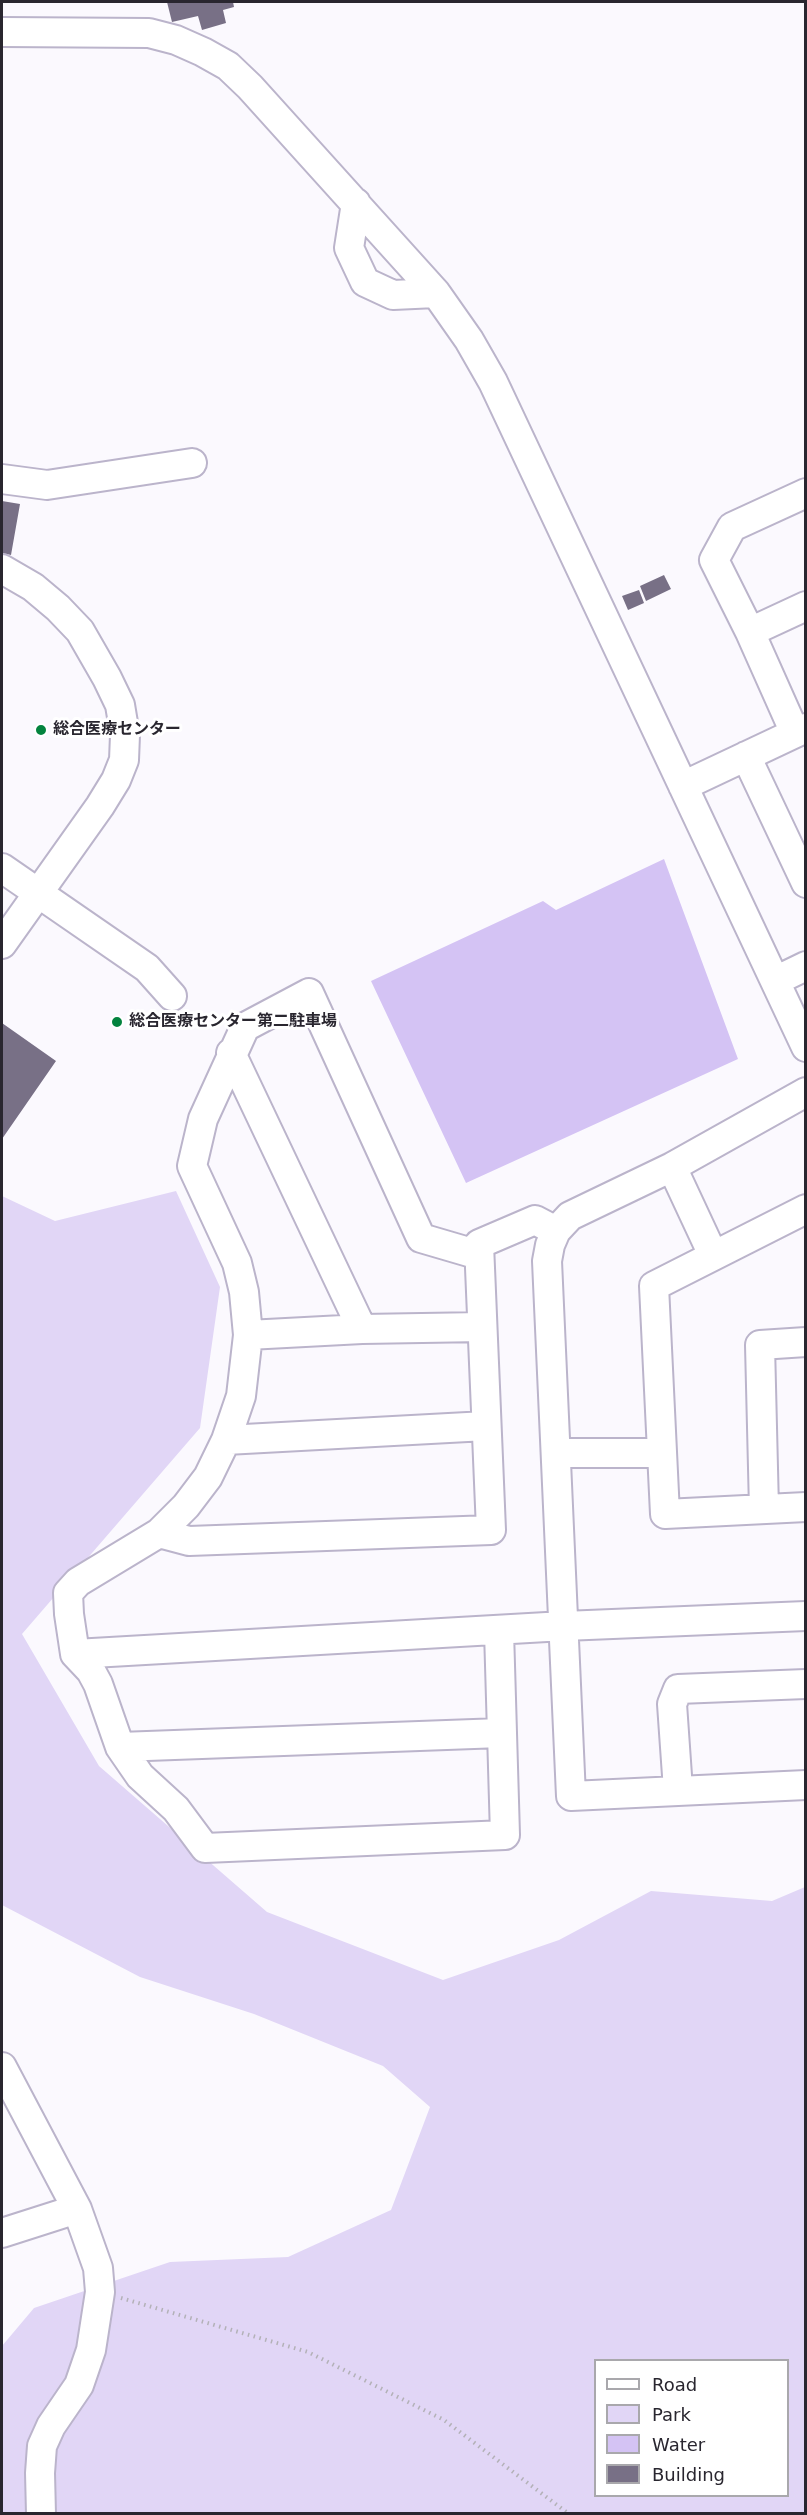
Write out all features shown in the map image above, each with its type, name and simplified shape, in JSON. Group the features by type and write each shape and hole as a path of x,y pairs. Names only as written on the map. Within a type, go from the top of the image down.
{"street":[{"path":"2,32 149,33 176,40 228,66 356,202 436,293 469,340 493,382 806,1047"},
{"path":"356,202 349,248 365,282 393,295 436,293"},
{"path":"2,479 47,485 192,463"},
{"path":"683,786 800,731 714,560 732,527 806,493"},
{"path":"2,569 33,587 80,631 120,705 125,735 124,760 116,780 2,944"},
{"path":"750,632 806,606"},
{"path":"747,756 802,865"},
{"path":"2,868 147,968 172,996"},
{"path":"775,981 806,966"},
{"path":"479,1255 421,1238 309,993 245,1028 231,1053 203,1119 192,1166 237,1263 244,1292 248,1335 240,1396 226,1440 208,1477 186,1506 159,1533 78,1582 68,1593 69,1614 75,1654 91,1671 98,1684 120,1746 140,1776 176,1809 205,1848 505,1836 500,1631"},
{"path":"231,1053 362,1329"},
{"path":"806,1092 672,1167 570,1216 556,1231 547,1261 571,1796 806,1785"},
{"path":"672,1167 713,1255"},
{"path":"806,1209 654,1286 665,1514 806,1507"},
{"path":"159,1533 189,1541 490,1530 479,1244 535,1220 556,1231"},
{"path":"248,1335 362,1329 482,1327"},
{"path":"764,1509 760,1345 806,1342"},
{"path":"226,1440 486,1426"},
{"path":"556,1453 661,1453"},
{"path":"75,1654 564,1626 806,1616"},
{"path":"678,1790 672,1704 678,1689 806,1684"},
{"path":"120,1746 501,1733"},
{"path":"2,2067 77,2209 98,2268 100,2292 91,2350 79,2385 51,2426 42,2446 41,2514"},
{"path":"2,2233 77,2209"}],"path":[{"path":"100,2292 308,2352 444,2420 569,2514"}],"green space":[{"path":"176,1191 220,1287 200,1428 22,1634 99,1766 267,1912 443,1980 559,1940 651,1891 772,1901 805,1887 805,2513 2,2514 2,2346 34,2308 170,2262 288,2257 391,2210 430,2107 383,2066 254,2014 140,1977 2,1905 2,1196 55,1221"}],"water":[{"path":"664,859 738,1059 466,1183 371,981 543,901 556,910"}],"building":[{"path":"167,2 233,2 234,7 223,10 226,23 202,30 198,16 172,22"},
{"path":"2,501 20,504 11,555 2,553"},
{"path":"664,575 671,589 646,601 640,586"},
{"path":"639,590 644,603 628,610 622,596"},
{"path":"2,1023 56,1061 2,1139"}],"place":[{"name":"総合医療センター","path":"41,730"},
{"name":"総合医療センター第二駐車場","path":"117,1022"}]}
